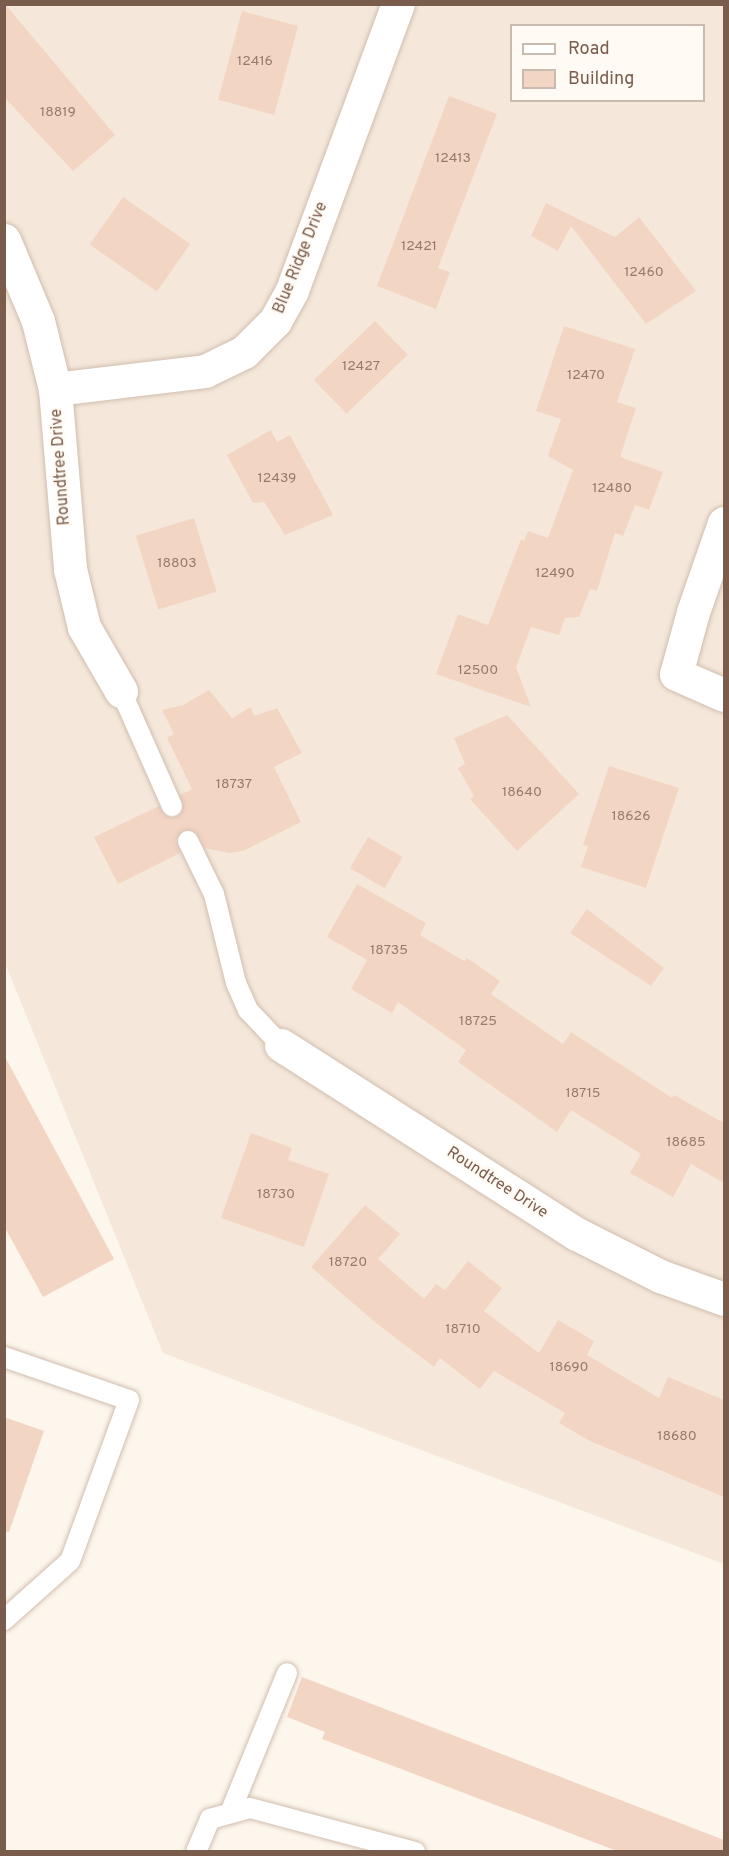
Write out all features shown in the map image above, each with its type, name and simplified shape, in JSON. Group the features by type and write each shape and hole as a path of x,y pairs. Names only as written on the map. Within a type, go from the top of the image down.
{"street":[{"name":"Blue Ridge Drive","path":"55,389 205,371 243,352 276,321 292,290 398,4"},
{"name":"Roundtree Drive","path":"4,240 38,321 55,389 70,569 84,627 121,691"},
{"path":"724,523 693,612 676,674 724,695"},
{"name":"Roundtree Drive","path":"281,1045 577,1234 660,1276 724,1299"}],"lane":[{"path":"121,691 172,806"},
{"path":"188,841 214,894 236,983 248,1010 281,1045"},
{"path":"4,1357 129,1400 70,1561 4,1620"},
{"path":"230,1813 287,1673"},
{"path":"196,1851 210,1819 250,1808 415,1851"}],"shaded area":[{"path":"4,5 724,5 724,1564 163,1353 5,963"}],"building":[{"path":"5,4 115,135 73,171 4,97"},
{"path":"242,11 298,26 274,115 218,100"},
{"path":"449,96 497,114 438,268 450,272 436,309 377,286"},
{"path":"123,197 190,244 157,292 90,245"},
{"path":"546,203 615,237 639,217 696,291 646,324 571,226 558,251 531,236"},
{"path":"375,321 408,355 347,414 314,380"},
{"path":"564,326 635,349 617,402 636,408 620,457 663,472 649,510 635,505 623,536 615,533 597,591 590,589 579,617 565,618 559,635 531,627 516,667 531,707 436,674 458,614 488,625 521,539 524,541 528,531 548,538 573,470 548,456 561,419 536,411"},
{"path":"271,430 277,442 290,435 333,515 285,535 264,502 253,503 227,455"},
{"path":"194,518 217,592 158,609 136,536"},
{"path":"209,690 232,718 251,707 254,716 277,708 302,753 274,767 301,822 243,851 229,853 205,848 195,831 183,830 176,840 180,853 118,884 94,837 159,806 170,818 181,813 180,795 192,789 167,738 174,734 162,710 183,705"},
{"path":"507,715 579,794 517,851 470,799 474,796 458,768 465,764 454,738"},
{"path":"609,766 679,788 646,888 581,867 588,846 583,845"},
{"path":"368,837 403,857 385,888 350,868"},
{"path":"357,884 426,923 420,935 464,961 467,958 500,981 491,994 563,1044 571,1032 672,1098 674,1095 724,1123 724,1183 691,1164 673,1197 630,1173 641,1154 571,1110 557,1132 458,1062 466,1050 398,1002 392,1013 351,989 367,960 327,937"},
{"path":"587,909 664,968 651,986 570,933"},
{"path":"4,1055 114,1259 43,1297 4,1226"},
{"path":"251,1133 292,1148 288,1160 329,1174 304,1247 221,1218"},
{"path":"365,1205 400,1234 378,1259 424,1299 436,1284 445,1290 468,1261 502,1288 484,1311 539,1353 558,1320 594,1341 587,1355 659,1398 668,1377 724,1400 724,1497 590,1441 559,1423 565,1413 494,1371 480,1389 440,1358 434,1367 376,1323 311,1267"},
{"path":"4,1417 44,1431 9,1532 4,1532"},
{"path":"302,1677 724,1840 724,1851 617,1851 322,1739 325,1732 287,1717"}]}
